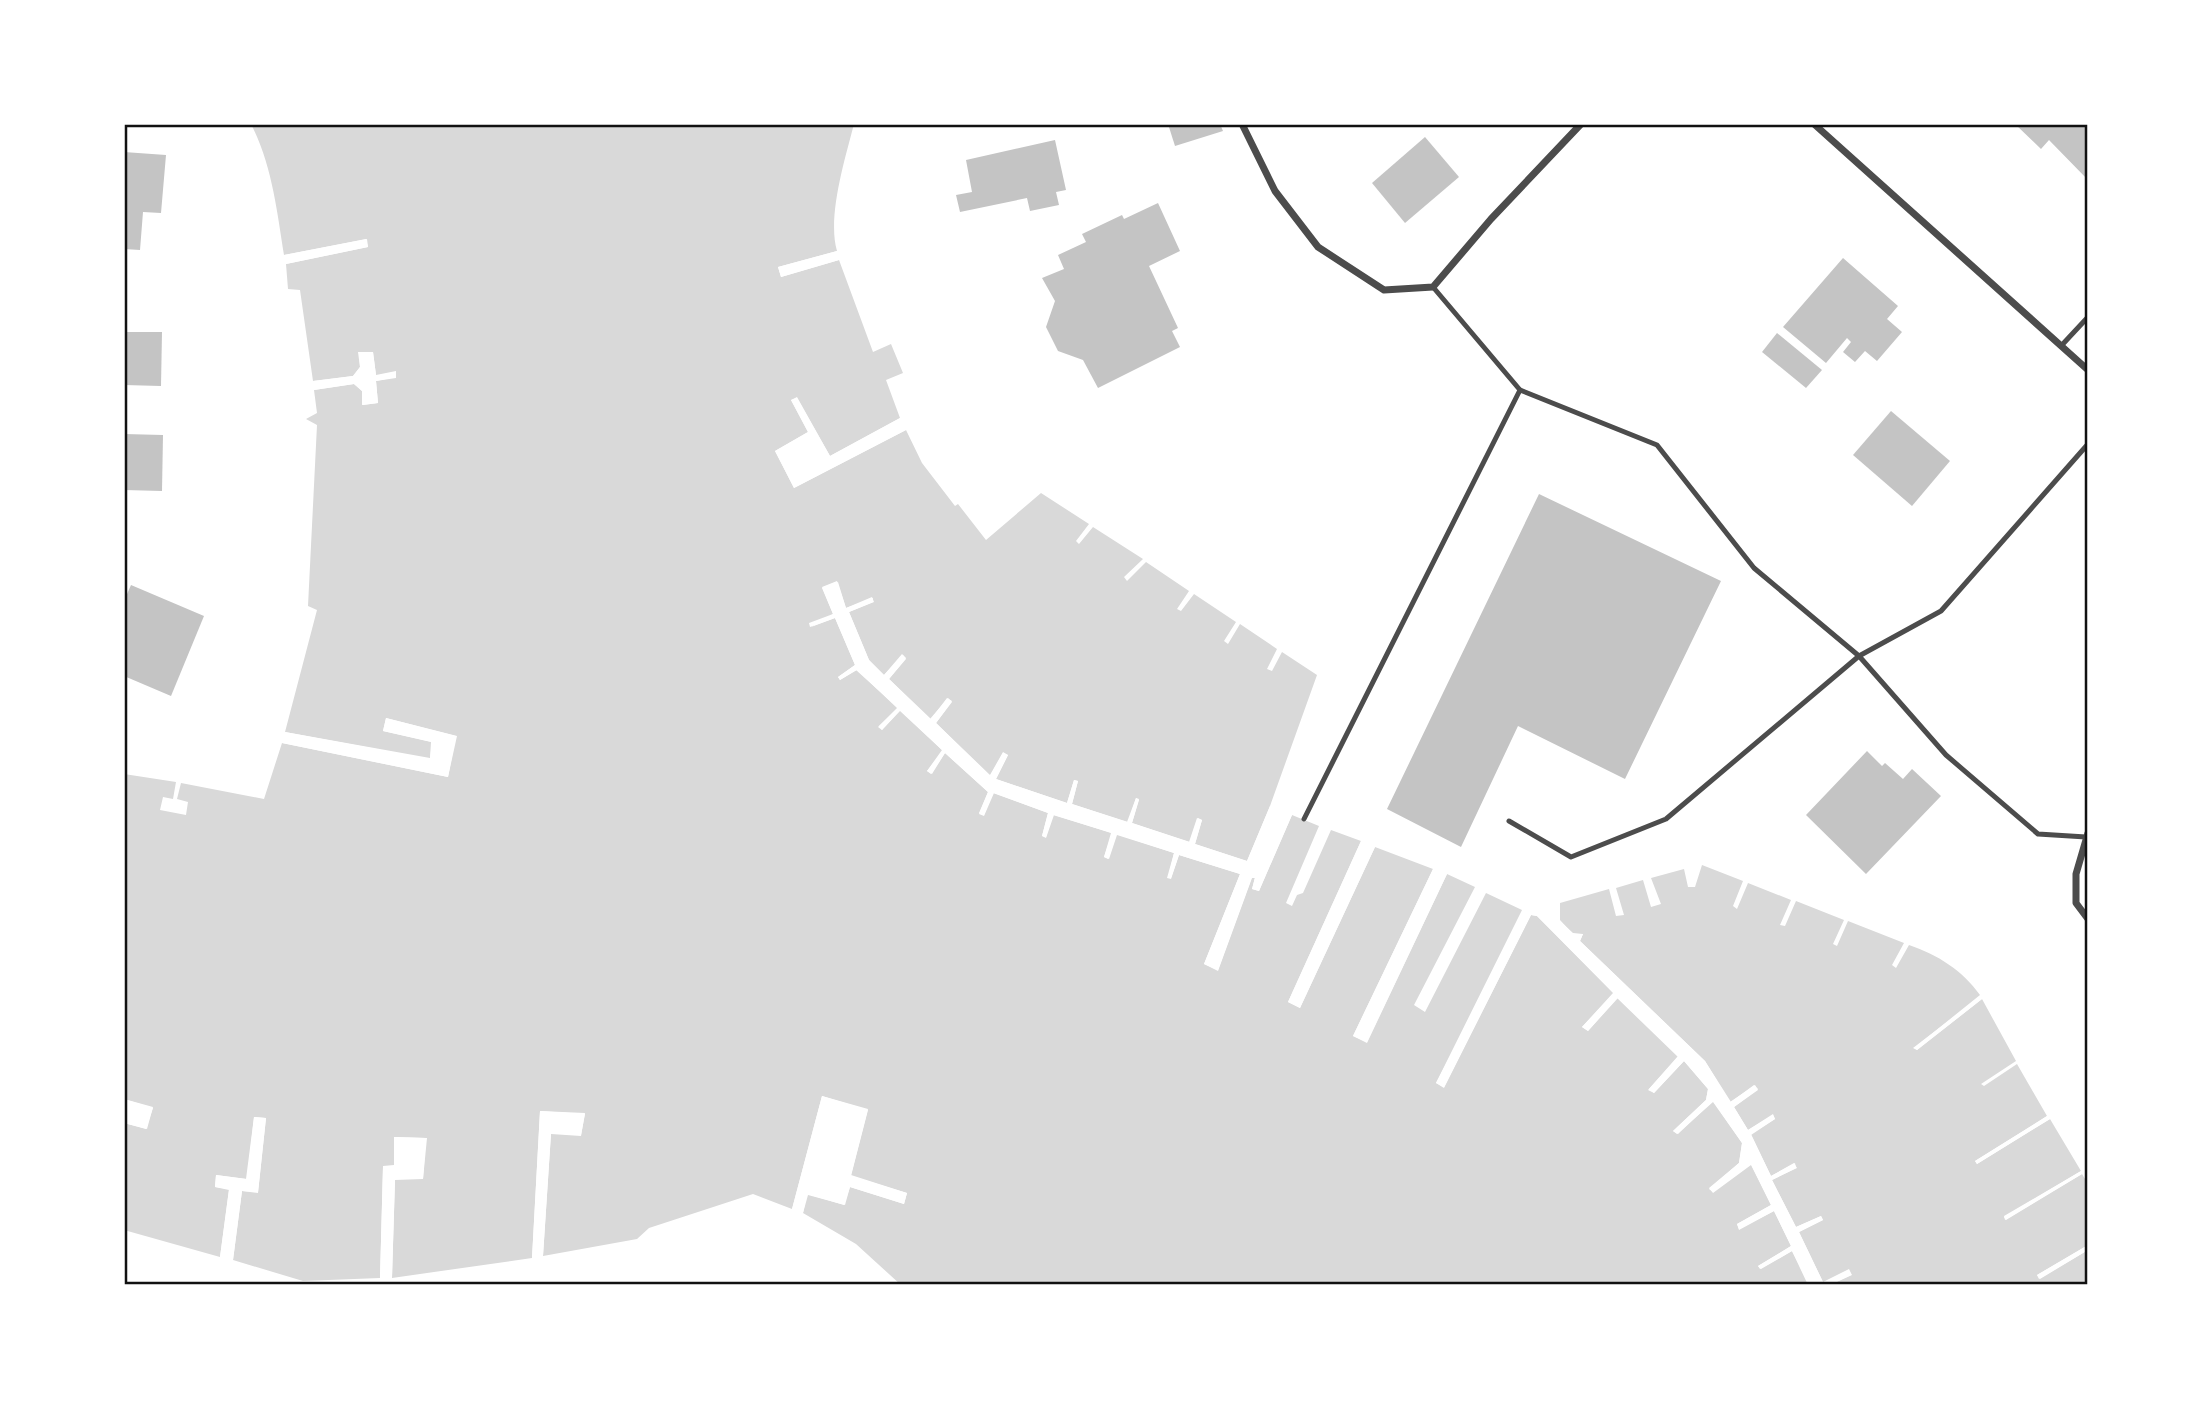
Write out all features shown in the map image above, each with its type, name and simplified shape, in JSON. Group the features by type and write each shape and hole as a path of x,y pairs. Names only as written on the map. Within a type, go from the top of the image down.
{"street":[{"path":"1242,124 1275,191 1318,247 1384,290 1433,288 1491,219 1581,124"},
{"path":"1814,124 2088,370"},
{"path":"2087,835 2076,874 2076,903 2088,919"}],"lane":[{"path":"1433,288 1520,390 1657,445 1754,568 1859,656 1946,755 2038,834 2087,835"},
{"path":"2061,346 2088,317"},
{"path":"1304,819 1520,390"},
{"path":"1509,821 1570,857 1666,819 1859,656 1941,611 2088,444"}],"shaded area":[{"path":"251,124 854,124 836,205 834,237 837,251 778,267 781,277 839,260 873,352 891,344 903,373 886,380 900,418 830,456 797,398 791,400 808,432 775,451 794,488 906,430 922,463 955,506 958,504 986,540 1041,493 1089,524 1076,541 1079,544 1093,527 1143,559 1124,577 1127,581 1146,562 1189,591 1177,609 1181,611 1194,594 1236,622 1224,641 1228,644 1240,624 1277,649 1267,669 1272,671 1282,652 1317,675 1270,806 1247,861 1195,844 1202,820 1198,818 1190,842 1132,823 1139,800 1136,798 1128,822 1072,804 1078,781 1074,780 1067,803 996,779 1008,755 1003,753 990,776 936,723 952,701 947,698 931,719 889,679 906,659 903,655 884,675 869,660 849,612 873,602 873,598 846,608 838,582 822,588 833,614 811,627 835,618 855,665 838,677 840,680 856,670 898,708 879,726 882,730 900,710 943,751 927,771 932,774 945,753 988,792 979,813 984,815 993,793 1048,813 1042,836 1046,837 1053,815 1112,833 1104,857 1108,859 1116,834 1174,853 1168,878 1171,878 1179,855 1240,874 1204,964 1218,970 1252,877 1255,877 1252,889 1259,891 1292,815 1319,826 1286,903 1292,906 1297,895 1303,893 1331,830 1361,841 1288,1002 1300,1008 1375,847 1433,869 1353,1036 1367,1042 1447,874 1475,887 1414,1005 1425,1012 1486,893 1522,910 1436,1083 1444,1087 1531,915 1537,916 1614,993 1582,1027 1588,1031 1617,998 1678,1057 1649,1089 1654,1093 1684,1061 1708,1089 1706,1100 1673,1131 1678,1134 1713,1101 1742,1143 1739,1163 1709,1189 1713,1192 1751,1164 1771,1205 1737,1224 1739,1229 1774,1211 1791,1246 1758,1266 1761,1269 1792,1251 1809,1284 901,1285 856,1244 803,1213 807,1194 844,1205 850,1187 904,1204 907,1193 851,1176 868,1110 822,1096 792,1209 753,1194 649,1228 637,1239 543,1256 551,1133 581,1135 585,1114 540,1111 532,1258 392,1278 395,1179 423,1179 426,1138 394,1137 394,1166 383,1167 380,1278 303,1281 233,1260 242,1191 258,1192 266,1118 254,1117 247,1179 216,1175 215,1187 229,1189 220,1257 124,1230 124,1123 146,1129 153,1108 124,1099 124,774 176,782 173,799 163,797 160,810 186,815 188,802 177,799 181,783 264,799 282,743 448,777 456,736 386,718 383,731 432,742 430,759 285,732 317,610 308,606 317,425 306,419 317,413 314,390 354,384 362,391 363,405 378,403 376,381 396,377 376,375 373,352 359,352 360,367 353,376 313,381 300,290 288,289 286,264 368,247 366,239 284,255 269,172"},
{"path":"1702,865 1743,881 1733,906 1737,909 1748,883 1791,900 1780,925 1785,926 1796,901 1844,920 1833,944 1837,946 1848,921 1904,943 1892,965 1896,968 1909,945 1949,964 1973,986 1980,995 1914,1048 1917,1050 1982,999 2016,1061 1981,1084 1984,1086 2017,1064 2047,1116 1975,1161 1977,1164 2050,1119 2081,1171 2004,1217 2006,1220 2082,1174 2088,1184 2088,1245 2037,1275 2040,1279 2088,1250 2088,1285 1830,1285 1851,1275 1823,1282 1799,1232 1823,1220 1821,1216 1796,1227 1772,1180 1796,1168 1795,1163 1771,1176 1751,1134 1775,1119 1773,1115 1748,1130 1734,1107 1758,1089 1754,1085 1731,1102 1705,1061 1580,941 1583,934 1573,934 1560,920 1560,903 1609,889 1616,916 1624,915 1616,888 1643,880 1651,907 1661,904 1651,878 1684,869 1688,887 1695,887"}],"pier":[{"path":"367,239 368,247 286,264 285,260 364,244 285,259 284,255"},
{"path":"837,251 838,255 782,270 783,273 838,256 839,260 781,277 778,267"},
{"path":"358,352 373,352 376,375 396,371 396,378 376,381 378,403 362,405 362,391 354,384 314,390 313,387 354,381 365,389 366,401 374,400 370,356 362,356 363,368 354,379 313,384 313,381 353,376 360,367"},
{"path":"797,397 830,456 900,418 902,421 830,459 812,431 780,452 795,483 904,427 906,430 794,488 775,451 808,432 791,400"},
{"path":"837,581 846,608 872,597 874,602 849,612 869,660 884,675 902,654 906,658 889,679 930,719 948,698 952,702 936,723 990,775 1003,752 1008,755 996,779 1067,803 1074,780 1078,781 1072,804 1127,822 1136,798 1139,799 1132,823 1189,842 1197,818 1202,820 1195,844 1247,861 1270,806 1274,807 1247,865 994,782 866,663 835,586 826,589 858,667 991,790 1051,812 1242,871 1243,875 1209,962 1216,966 1249,876 1258,876 1257,887 1288,813 1292,815 1259,891 1252,889 1255,878 1252,878 1218,971 1204,964 1240,874 1179,855 1171,879 1167,878 1174,853 1117,835 1109,859 1104,857 1111,833 1054,815 1046,838 1042,836 1048,813 994,793 984,816 979,814 988,792 945,753 931,774 927,771 942,750 900,711 882,730 878,727 897,708 857,670 840,680 838,677 855,665 835,618 810,627 809,623 833,614 822,587"},
{"path":"386,718 457,736 448,777 282,743 283,740 445,773 452,739 388,722 387,728 434,740 432,761 284,735 285,732 430,758 431,742 383,731"},
{"path":"1361,841 1365,843 1293,1001 1299,1003 1371,845 1375,847 1300,1008 1288,1002"},
{"path":"1433,869 1436,870 1357,1034 1365,1038 1444,872 1447,874 1367,1043 1353,1036"},
{"path":"1557,903 1560,903 1560,921 1573,933 1583,934 1580,941 1705,1061 1730,1102 1755,1085 1758,1090 1734,1107 1748,1130 1773,1114 1775,1119 1751,1135 1771,1176 1794,1163 1797,1168 1772,1180 1796,1227 1821,1216 1823,1220 1799,1232 1823,1282 1849,1269 1852,1275 1830,1285 1820,1284 1748,1133 1703,1063 1578,944 1578,937 1571,936 1558,923"},
{"path":"1526,911 1441,1082 1443,1083 1528,913 1538,913 1617,994 1681,1054 1681,1059 1687,1058 1711,1087 1710,1099 1715,1099 1746,1142 1742,1165 1728,1177 1749,1161 1753,1162 1774,1204 1773,1208 1777,1210 1813,1285 1808,1285 1792,1251 1760,1269 1758,1266 1791,1246 1774,1211 1739,1230 1737,1224 1771,1205 1751,1165 1713,1193 1709,1188 1739,1163 1742,1143 1713,1102 1677,1134 1673,1131 1706,1100 1708,1089 1684,1061 1654,1093 1648,1090 1678,1056 1618,998 1588,1031 1582,1027 1613,993 1537,916 1531,915 1444,1088 1436,1083"},
{"path":"1981,996 1982,999 1917,1050 1913,1048"},
{"path":"822,1096 868,1109 851,1175 907,1193 904,1204 850,1187 845,1205 808,1195 803,1213 799,1211 806,1191 842,1201 849,1183 902,1200 903,1195 848,1178 863,1112 824,1100 795,1210 792,1209"},
{"path":"124,1099 153,1107 147,1129 124,1123 125,1120 144,1125 148,1110 124,1102"},
{"path":"540,1111 585,1113 581,1136 551,1134 543,1256 539,1257 548,1133 551,1130 578,1132 581,1116 543,1114 536,1257 532,1258"},
{"path":"2047,1116 2050,1119 1977,1164 1975,1161"},
{"path":"254,1117 266,1118 258,1193 242,1191 233,1260 229,1259 239,1190 242,1187 255,1189 262,1121 257,1121 249,1181 219,1179 218,1184 231,1186 233,1189 224,1258 220,1257 229,1190 215,1187 216,1175 246,1179"},
{"path":"394,1137 427,1138 423,1179 395,1180 392,1278 388,1278 392,1179 395,1176 420,1176 423,1141 397,1141 397,1167 386,1170 383,1278 380,1278 383,1166 394,1165"},
{"path":"2081,1171 2082,1174 2005,1220 2004,1216"},
{"path":"2088,1245 2088,1250 2039,1279 2037,1275"}],"building":[{"path":"1168,124 1220,124 1223,131 1175,146"},
{"path":"2015,124 2088,124 2088,180 2049,140 2041,149"},
{"path":"1425,137 1459,177 1405,223 1372,183"},
{"path":"1055,140 1066,190 1056,192 1059,205 1030,211 1027,198 960,212 956,195 972,192 966,160"},
{"path":"124,152 166,155 161,213 143,212 140,250 124,249"},
{"path":"1158,203 1180,251 1149,266 1178,328 1172,331 1180,347 1098,388 1083,360 1058,351 1046,327 1055,301 1042,278 1064,269 1058,255 1086,242 1082,234 1122,215 1124,219"},
{"path":"1843,258 1898,306 1887,319 1902,332 1877,361 1865,351 1855,362 1843,352 1851,342 1847,338 1826,363 1783,327"},
{"path":"124,332 162,332 161,386 124,385"},
{"path":"1777,333 1822,370 1806,388 1762,352"},
{"path":"1891,411 1950,461 1912,506 1853,455"},
{"path":"124,434 163,435 162,491 124,490"},
{"path":"1539,494 1721,581 1625,779 1518,726 1461,847 1387,809"},
{"path":"131,585 204,616 171,696 124,676 124,601"},
{"path":"1867,751 1882,766 1885,763 1903,779 1912,769 1941,796 1866,874 1806,815"}]}
